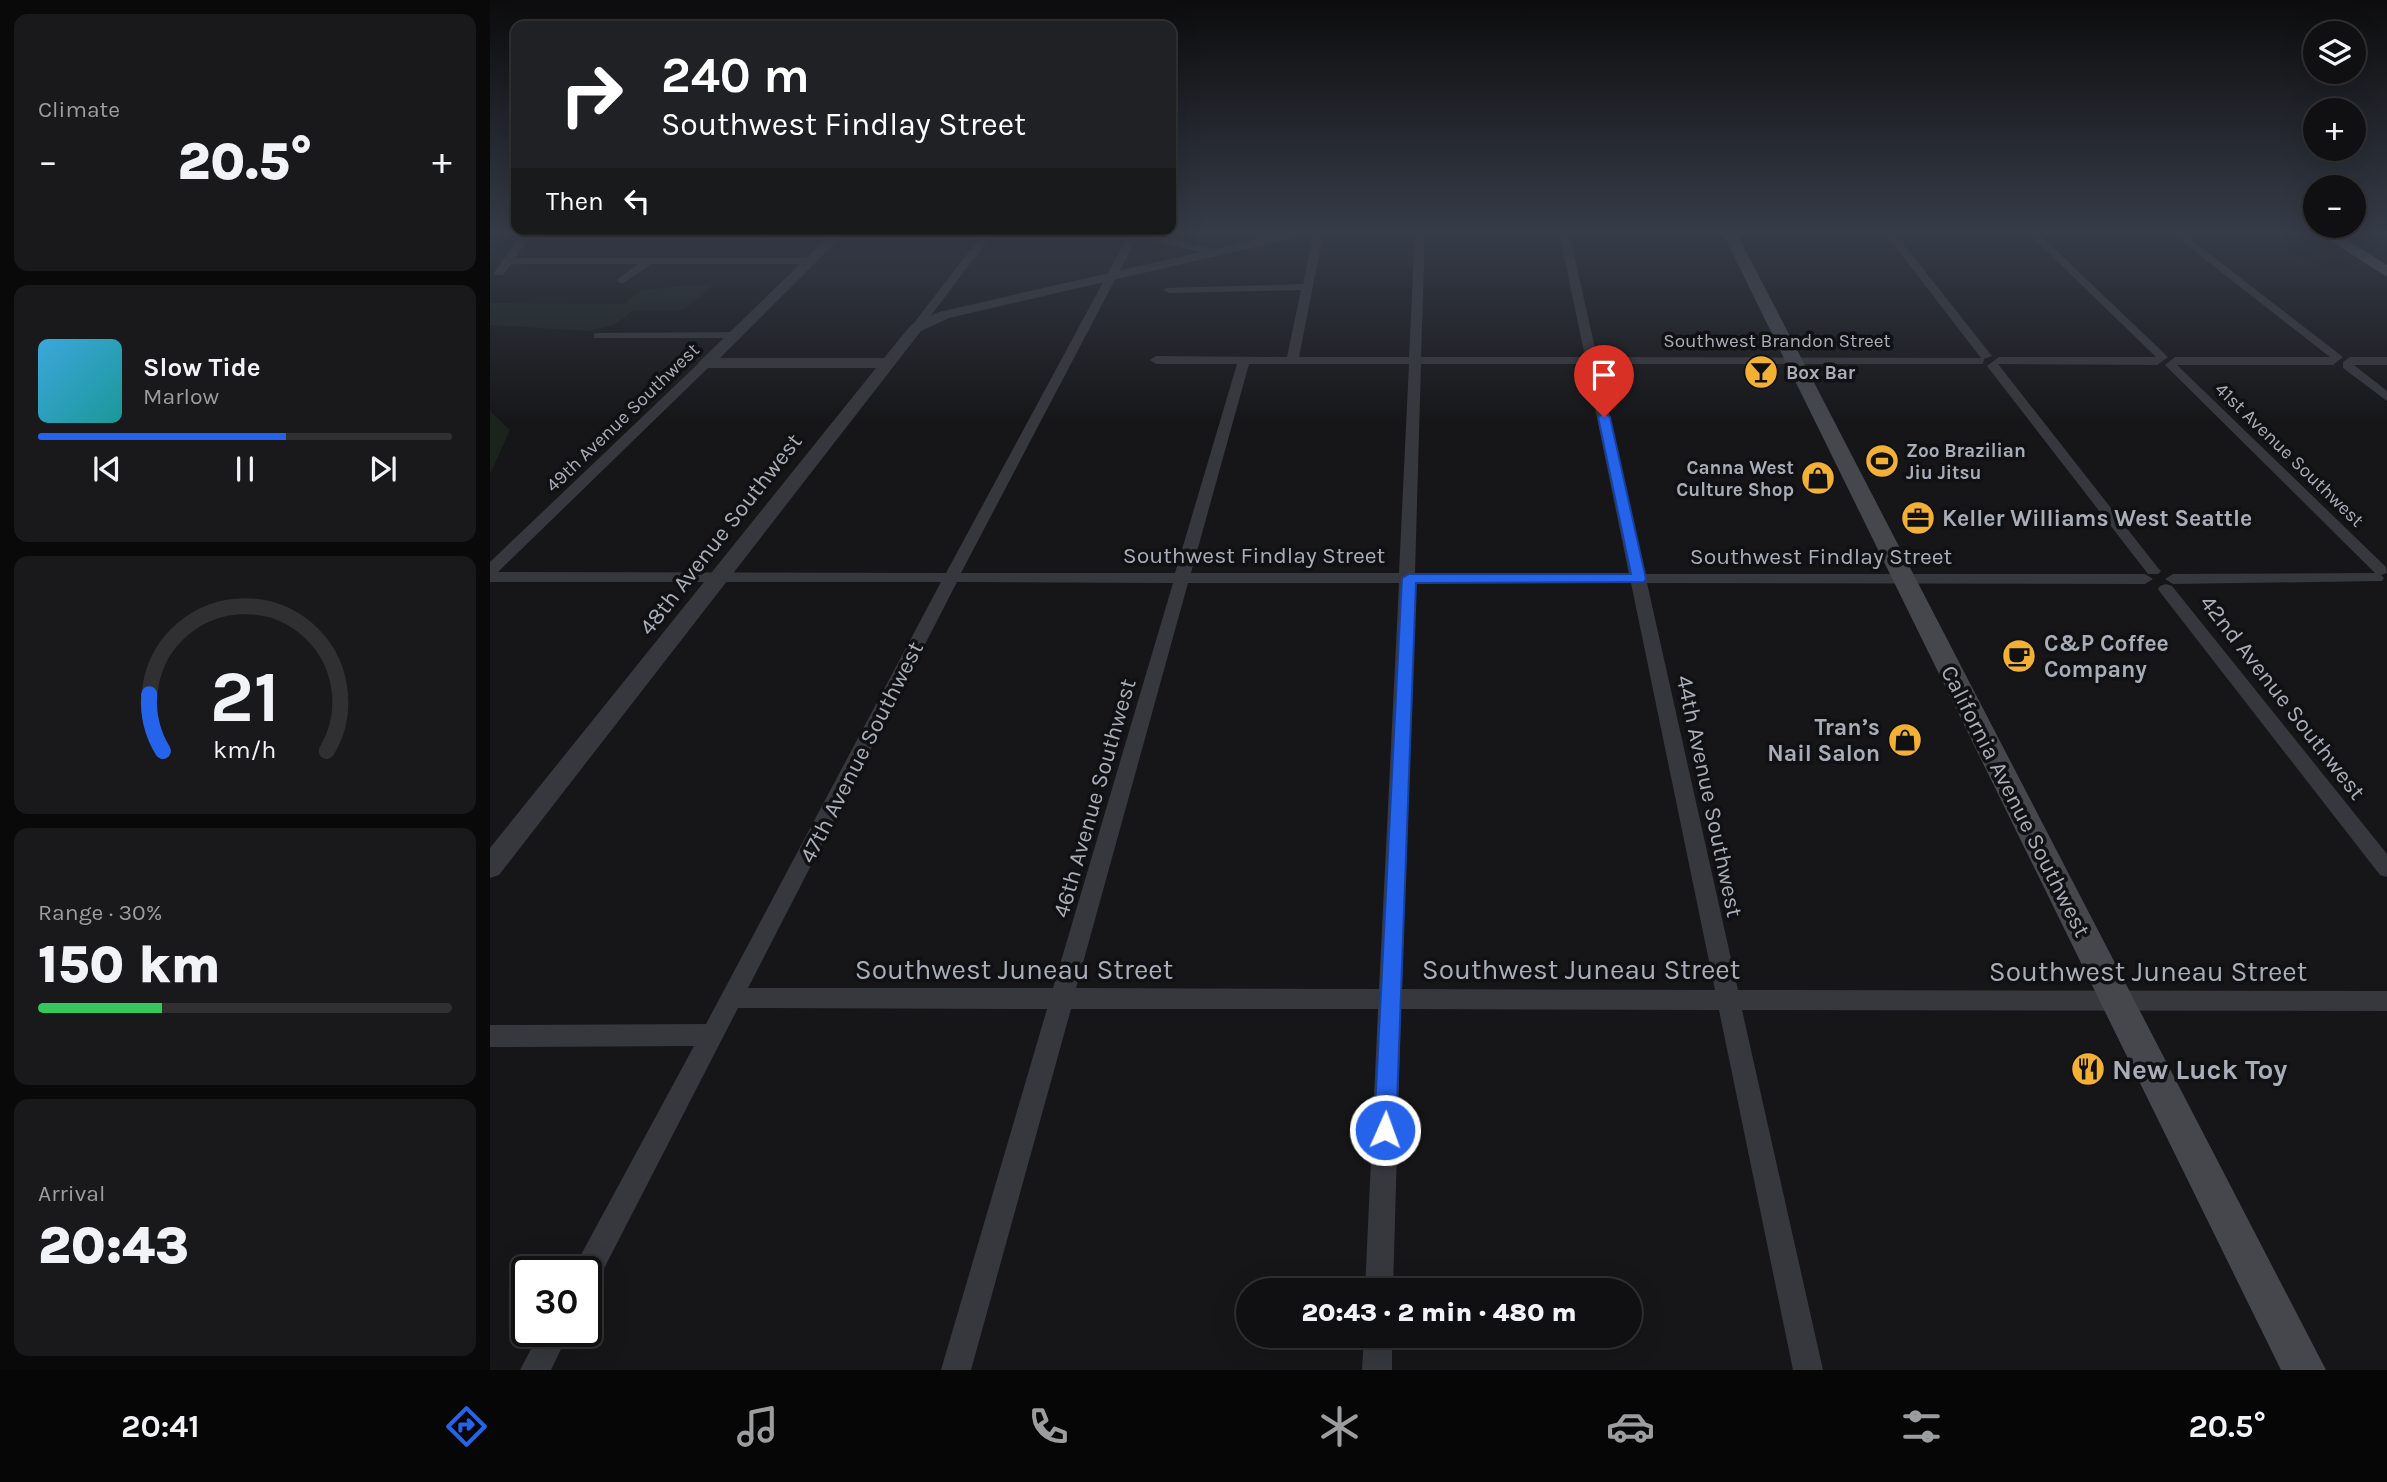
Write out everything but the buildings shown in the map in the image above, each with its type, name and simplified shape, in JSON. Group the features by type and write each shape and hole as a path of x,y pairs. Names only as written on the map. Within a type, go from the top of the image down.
{"main road":[{"name":"California Avenue Southwest","path":"1761,296 2304,1370"}],"street":[{"name":"49th Avenue Southwest","path":"490,571 774,296"},
{"name":"48th Avenue Southwest","path":"490,867 940,296"},
{"path":"916,328 944,315 1027,296"},
{"name":"47th Avenue Southwest","path":"596,1256 734,998 1100,296"},
{"path":"1292,360 1306,296"},
{"path":"1379,1278 1409,578 1418,296"},
{"name":"44th Avenue Southwest","path":"1578,296 1808,1370"},
{"path":"1939,296 2149,575 2152,585 2383,576"},
{"name":"41st Avenue Southwest","path":"2098,296 2383,576"},
{"path":"2258,296 2387,397"},
{"path":"598,336 734,335"},
{"name":"Southwest Brandon Street","path":"1156,360 2387,361"},
{"name":"46th Avenue Southwest","path":"956,1370 1244,360"},
{"path":"706,363 887,363"},
{"name":"Southwest Findlay Street","path":"490,577 1903,579 2149,575"},
{"name":"42nd Avenue Southwest","path":"2170,584 2387,869"},
{"name":"Southwest Juneau Street","path":"734,998 2387,1001"},
{"path":"490,1036 713,1035"},
{"path":"535,1370 547,1347"},
{"path":"1377,1370 1378,1348"}],"shaded area":[{"path":"634,296 700,296 684,310 632,311 616,324 588,331 490,325 490,303 624,304"},
{"path":"490,411 510,430 490,474"}],"place":[{"name":"Box Bar","path":"1761,372"},
{"name":"Zoo Brazilian Jiu Jitsu","path":"1882,461"},
{"name":"Canna West Culture Shop","path":"1818,478"},
{"name":"Keller Williams West Seattle","path":"1918,518"},
{"name":"C&P Coffee Company","path":"2019,656"},
{"name":"Tran’s Nail Salon","path":"1905,740"},
{"name":"New Luck Toy","path":"2088,1069"}],"route":[{"path":"1385,1130 1409,578 1639,579 1604,417"}]}
